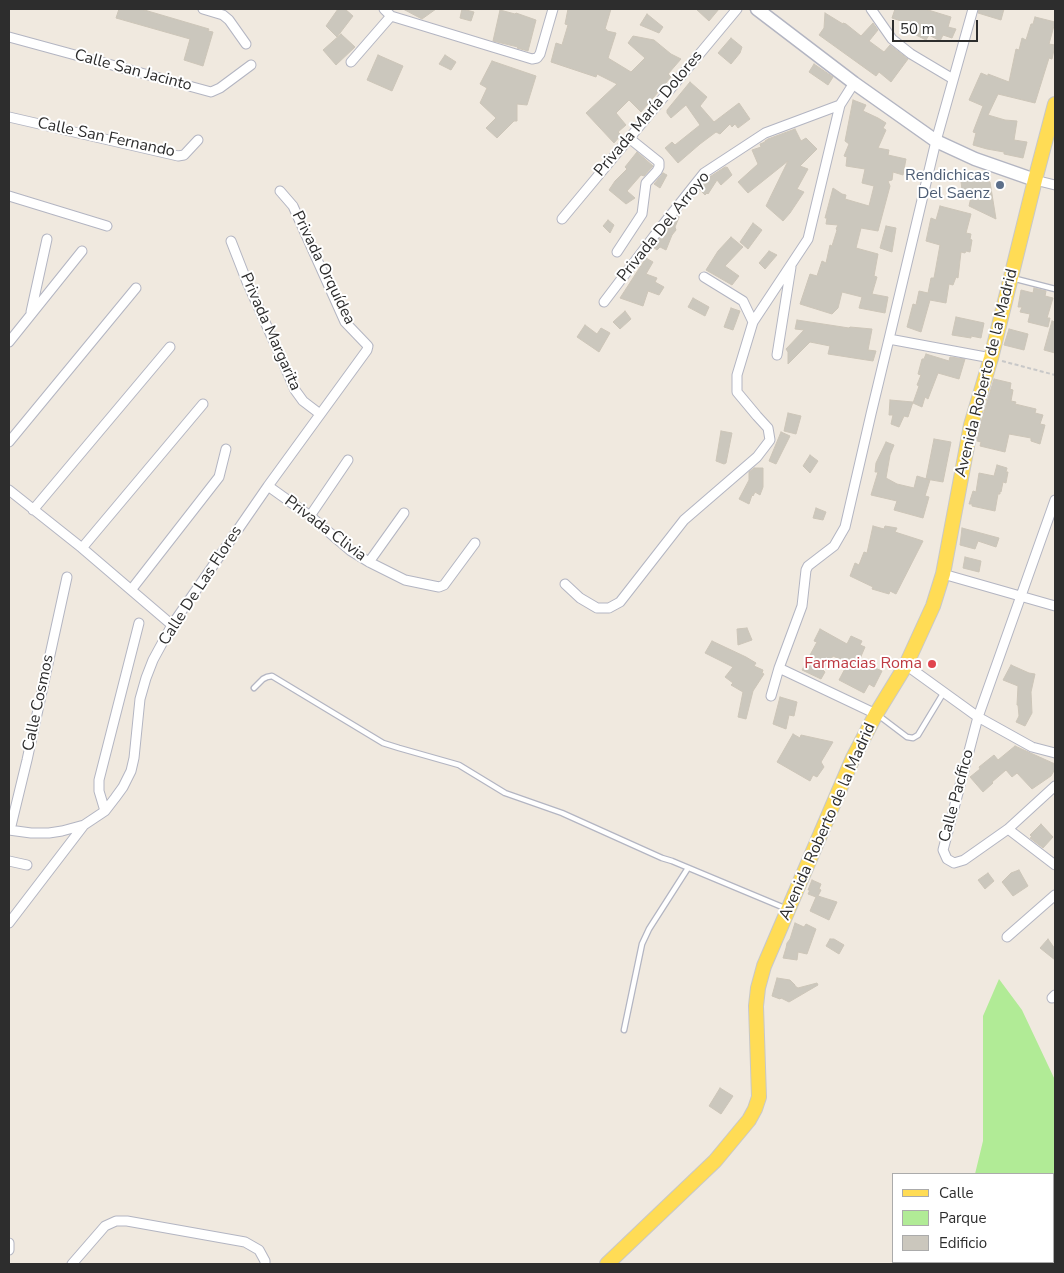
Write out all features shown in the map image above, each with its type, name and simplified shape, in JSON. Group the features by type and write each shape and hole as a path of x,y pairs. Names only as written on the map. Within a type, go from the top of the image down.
{"main road":[{"name":"Avenida Roberto de la Madrid","path":"607,1264 715,1161 749,1120 755,1109 758,1098 756,1006 758,988 764,966 853,758 876,714 906,665 933,606 942,574 971,425 992,358 1055,104"}],"street":[{"path":"202,9 223,15 229,20 246,44"},
{"path":"384,9 391,16 532,59 537,58 540,54 553,9"},
{"name":"Privada María Dolores","path":"562,219 737,9"},
{"path":"758,9 854,83 936,141 975,159 1055,185"},
{"path":"871,9 878,13 892,39 911,54 953,79"},
{"path":"771,696 779,668 802,606 806,570 808,566 834,546 845,527 936,141 973,9"},
{"path":"351,62 391,16"},
{"name":"Calle San Jacinto","path":"9,37 211,92 220,88 251,65"},
{"path":"565,584 580,598 597,608 609,608 620,602 684,520 757,457 770,440 768,428 737,392 737,375 753,322 808,238 840,105 854,83"},
{"name":"Privada Del Arroyo","path":"604,302 704,174 765,133 840,105"},
{"name":"Calle San Fernando","path":"9,116 178,156 184,155 198,140"},
{"path":"617,252 642,214 646,183 659,166 659,162 629,138"},
{"name":"Privada Orquídea","path":"280,191 294,206 345,322 368,346"},
{"path":"9,196 108,226"},
{"path":"30,315 47,240"},
{"name":"Privada Margarita","path":"231,241 247,282 298,396 320,414"},
{"path":"9,342 82,251"},
{"path":"777,355 792,263"},
{"path":"704,277 743,301 753,322"},
{"path":"9,442 136,288"},
{"path":"889,339 992,358"},
{"path":"33,510 170,346"},
{"name":"Calle De Las Flores","path":"9,830 32,833 62,831 84,825 105,812 131,772 140,699 153,660 172,625 368,346"},
{"path":"82,548 203,404"},
{"path":"131,590 219,477 226,449"},
{"path":"310,516 348,460"},
{"name":"Privada Clivia","path":"268,486 310,516 351,551 404,580 439,587 444,585 474,543"},
{"path":"9,490 82,548 172,625"},
{"path":"978,717 1055,500"},
{"path":"369,562 404,513"},
{"path":"942,574 1055,606"},
{"name":"Calle Cosmos","path":"9,830 27,760 67,577"},
{"path":"105,812 101,799 99,780 139,623"},
{"path":"906,665 978,717 1032,747 1055,753"},
{"path":"779,668 876,714"},
{"name":"Calle Pacífico","path":"978,717 943,850 947,859 954,863 964,860 1008,829 1055,786"},
{"path":"9,923 84,825"},
{"path":"1008,829 1055,864"},
{"path":"9,861 27,865"},
{"path":"1007,936 1055,895"},
{"path":"72,1264 104,1226 127,1221 245,1242 259,1250 266,1261 265,1264"},
{"path":"9,1243 9,1250"}],"lane":[{"path":"1011,278 1055,289"},
{"path":"254,688 263,679 272,676 384,743 459,765 505,793 562,813 788,910"},
{"path":"876,714 907,737 913,738 918,735 944,692"},
{"path":"624,1030 642,944 688,868"}],"path":[{"path":"992,358 1055,376"}],"green space":[{"path":"999,979 1022,1010 1055,1080 1055,1264 1052,1263 1054,1263 1054,1173 975,1173 983,1141 983,1016"}],"building":[{"path":"119,9 141,9 209,29 208,31 213,32 203,66 184,60 190,39 116,18"},
{"path":"338,9 345,9 353,16 337,37 326,26"},
{"path":"403,9 436,9 422,19"},
{"path":"462,9 474,12 471,21 460,18"},
{"path":"568,9 611,9 605,29 616,33 608,58 631,72 645,58 628,43 633,36 654,40 671,54 681,59 668,74 671,77 641,112 629,100 616,113 626,125 618,132 621,135 614,143 586,113 617,84 597,74 596,77 551,62 556,43 562,45 568,25 565,24"},
{"path":"696,9 719,9 709,21"},
{"path":"895,9 925,9 951,17 948,27 956,29 952,38 943,35 940,41 929,35 926,40 910,32 913,25 892,18"},
{"path":"979,9 1004,9 1001,20 978,13"},
{"path":"500,10 536,20 528,51 493,41"},
{"path":"825,13 846,24 861,36 873,23 878,30 869,41 884,52 890,45 908,59 891,82 879,72 876,76 819,35 824,28"},
{"path":"647,14 663,27 659,33 640,25"},
{"path":"1035,17 1055,22 1049,44 1055,45 1052,59 1049,58 1035,103 998,94 988,115 1017,121 1014,140 1027,142 1023,158 973,145 976,133 973,132 983,106 969,100 981,73 1009,82 1016,49 1019,50 1022,38 1026,40"},
{"path":"341,34 355,47 336,65 323,50"},
{"path":"731,38 742,47 740,53 731,64 718,53"},
{"path":"378,55 403,66 392,91 367,80"},
{"path":"445,55 456,62 451,70 439,64"},
{"path":"492,61 536,76 527,105 517,104 517,121 514,121 497,138 486,128 496,118 480,103 487,88 480,84"},
{"path":"814,64 833,77 828,85 809,72"},
{"path":"690,82 707,97 700,106 714,122 739,103 750,119 738,128 735,124 732,127 730,124 720,134 716,132 678,163 665,148 672,142 675,145 700,125 686,105 671,118 667,110"},
{"path":"853,100 866,105 863,111 886,123 883,128 886,130 878,148 889,150 888,155 906,159 903,175 893,172 892,180 888,181 890,186 878,231 861,228 856,248 878,254 874,276 877,277 872,294 888,297 885,313 859,308 862,297 842,292 838,308 832,314 800,304 810,274 817,276 822,261 826,263 830,245 832,246 837,230 838,225 826,224 827,218 825,218 833,188 846,195 845,199 869,206 874,186 862,183 865,169 846,166 847,157 844,156 849,144 845,141"},
{"path":"795,129 801,141 806,138 817,149 800,166 808,169 797,189 804,192 783,221 766,206 788,161 748,193 738,182 758,164 752,150 761,147 760,144 768,139"},
{"path":"637,152 653,166 644,176 641,175 627,191 635,198 626,204 609,190 627,169 625,167"},
{"path":"725,167 723,169 727,167 732,175 721,185 717,180 708,194 705,195 699,189 708,178"},
{"path":"663,173 667,175 660,188 654,184"},
{"path":"960,173 990,182 996,219 969,206 972,193 962,190"},
{"path":"940,206 971,214 966,233 971,234 970,239 972,240 970,252 961,252 958,278 956,277 953,285 949,284 946,303 930,300 921,332 907,327 913,304 916,305 919,291 928,293 931,278 934,278 940,245 926,241 931,218 936,220"},
{"path":"679,214 675,227 676,230 666,250 660,247 657,250 653,247"},
{"path":"608,220 614,225 610,233 603,226"},
{"path":"753,223 762,230 748,249 740,242"},
{"path":"886,226 896,228 892,252 880,248"},
{"path":"731,237 743,247 725,266 739,276 732,285 706,270 718,251"},
{"path":"769,251 777,255 765,269 759,263"},
{"path":"646,258 653,262 646,274 657,278 655,282 664,287 659,295 648,291 643,306 620,298"},
{"path":"1034,288 1046,291 1045,296 1053,298 1047,318 1050,318 1048,327 1028,322 1030,314 1020,312 1022,307 1018,307 1021,290 1033,293"},
{"path":"693,298 709,307 705,316 688,307"},
{"path":"731,308 740,311 733,330 724,327"},
{"path":"625,311 631,319 620,329 613,322"},
{"path":"956,317 984,323 981,338 952,335"},
{"path":"797,320 849,328 872,329 868,350 876,351 873,361 828,354 830,346 810,342 788,364 788,352 786,349 804,330 795,329"},
{"path":"1052,321 1055,322 1055,353 1044,350"},
{"path":"585,325 597,334 601,328 610,333 599,352 577,337"},
{"path":"1009,329 1028,334 1024,350 1004,345"},
{"path":"926,354 949,361 950,357 965,359 959,379 938,373 928,399 925,397 922,407 913,403 921,375 918,374 922,359 924,359"},
{"path":"994,379 1011,383 1010,389 1013,390 1011,401 1016,402 1015,404 1036,409 1035,413 1043,415 1040,424 1045,425 1040,444 1031,441 1031,438 1009,434 1005,452 980,446 981,442 977,441"},
{"path":"890,400 913,402 908,417 904,416 899,427 891,424 893,415 889,415"},
{"path":"788,413 801,416 796,434 784,431"},
{"path":"721,431 732,433 726,463 724,464 716,461"},
{"path":"781,432 790,436 776,464 769,461"},
{"path":"934,439 951,442 943,482 926,479"},
{"path":"886,442 894,445 890,455 886,478 897,484 914,488 917,476 930,480 925,496 929,497 923,518 894,510 897,501 871,495 878,472 875,472 876,463"},
{"path":"810,455 818,461 810,473 803,466"},
{"path":"997,465 1007,468 1006,472 1008,472 1006,483 1003,482 1001,492 998,494 995,511 972,506 972,504 969,504 973,491 976,492 979,473 994,476"},
{"path":"754,468 763,468 763,487 760,495 755,492 752,495 749,504 739,499 749,480 749,472"},
{"path":"816,508 826,512 823,520 813,518"},
{"path":"873,526 884,529 885,526 897,528 895,532 923,541 896,594 890,591 889,594 872,589 873,587 850,576 855,563 859,565 864,552 867,553"},
{"path":"962,528 999,538 996,547 978,541 975,549 960,545"},
{"path":"965,557 981,561 979,572 963,568"},
{"path":"747,628 752,640 738,645 737,629"},
{"path":"820,629 847,644 851,636 862,641 860,645 865,647 859,661 882,671 874,687 869,684 864,693 839,680 848,663 833,656 823,670 825,672 821,679 802,670 817,642 814,641"},
{"path":"712,641 746,657 756,663 754,666 763,670 762,673 764,674 753,691 746,719 738,717 743,692 731,685 733,683 725,677 733,667 705,653"},
{"path":"1011,665 1035,674 1031,692 1032,713 1025,726 1016,722 1019,716 1017,705 1018,686 1003,680"},
{"path":"780,697 797,702 794,716 789,715 786,729 773,724"},
{"path":"793,734 800,738 801,735 833,742 821,762 824,767 817,777 813,775 810,781 777,762"},
{"path":"1015,746 1055,764 1055,769 1051,776 1032,789 1017,773 1012,777 1006,770 983,792 970,777 994,755 998,760"},
{"path":"1041,824 1053,837 1043,848 1030,838 1032,837 1030,835"},
{"path":"1019,870 1028,886 1013,896 1002,882 1011,873"},
{"path":"988,873 994,881 985,889 978,880"},
{"path":"812,880 821,884 818,896 837,902 829,920 810,911 816,897 808,894"},
{"path":"795,923 804,927 806,924 816,929 807,954 798,952 797,960 783,958"},
{"path":"830,939 834,939 844,945 839,954 826,946"},
{"path":"1048,939 1055,949 1055,960 1040,948"},
{"path":"777,978 790,980 798,988 817,983 818,985 789,1002 772,996"},
{"path":"720,1088 733,1096 721,1114 709,1106"}],"place":[{"name":"Rendichicas Del Saenz","path":"1000,185"},
{"name":"Farmacias Roma","path":"932,664"}]}
